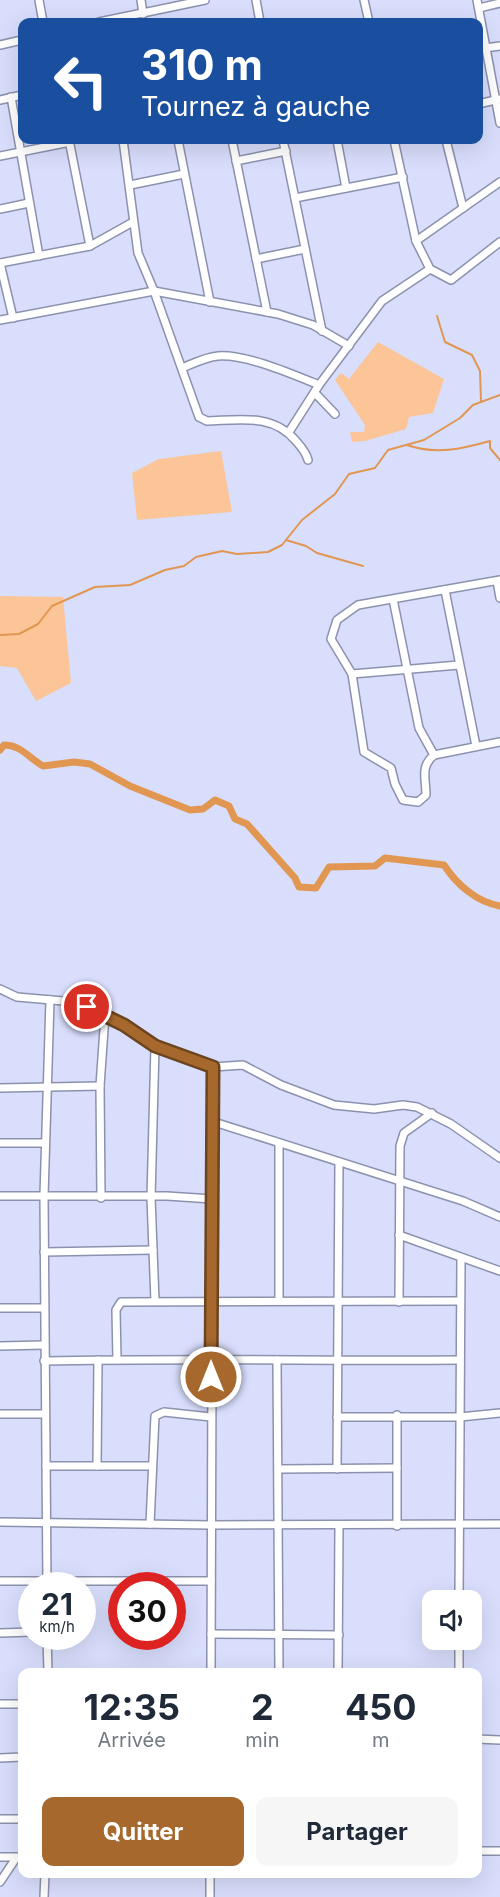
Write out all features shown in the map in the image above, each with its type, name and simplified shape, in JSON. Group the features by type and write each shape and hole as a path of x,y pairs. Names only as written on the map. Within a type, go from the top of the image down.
{"street":[{"path":"39,0 42,18"},
{"path":"141,0 143,14"},
{"path":"122,18 205,0"},
{"path":"256,0 259,18"},
{"path":"364,0 368,18"},
{"path":"478,4 500,3"},
{"path":"483,35 498,100 500,123"},
{"path":"0,45 18,41"},
{"path":"485,48 500,46"},
{"path":"0,100 18,96"},
{"path":"11,97 39,256"},
{"path":"483,103 498,100"},
{"path":"0,156 55,144"},
{"path":"70,144 90,246"},
{"path":"124,144 138,253 199,417 207,421 266,421 289,432 308,460"},
{"path":"179,144 210,302"},
{"path":"233,144 267,312"},
{"path":"284,144 322,330"},
{"path":"338,144 346,188"},
{"path":"395,144 416,241 429,269 451,280 499,243"},
{"path":"447,144 463,208"},
{"path":"236,161 286,152"},
{"path":"130,185 184,174"},
{"path":"295,198 403,177"},
{"path":"416,241 500,182"},
{"path":"0,209 29,203"},
{"path":"13,318 0,263 90,246 133,222"},
{"path":"256,259 305,249"},
{"path":"289,432 319,385 382,301 429,269"},
{"path":"0,320 154,291 267,312 322,330 349,346"},
{"path":"182,368 219,356 231,357 267,366 319,385"},
{"path":"315,393 335,414"},
{"path":"500,598 498,581 358,605 347,611 334,625 331,639 352,674 361,746 367,755 391,768 395,784 403,800 418,802 425,798 424,766 434,755 500,742"},
{"path":"445,591 476,746"},
{"path":"393,599 419,728 434,755"},
{"path":"352,674 459,665"},
{"path":"0,989 17,997 75,1002 105,1015 155,1046 213,1067 243,1065 281,1085 334,1105 374,1109 403,1105 432,1113 500,1158"},
{"path":"46,1572 44,1196 50,1000"},
{"path":"101,1198 100,1086 105,1015"},
{"path":"154,1301 151,1198 155,1046"},
{"path":"211,1668 213,1067"},
{"path":"0,1088 100,1086"},
{"path":"399,1302 398,1180 401,1139 404,1133 432,1113"},
{"path":"214,1122 464,1201 500,1217"},
{"path":"0,1143 45,1143"},
{"path":"279,1143 279,1300"},
{"path":"337,1469 339,1162"},
{"path":"0,1196 151,1198 168,1196 212,1199"},
{"path":"399,1235 500,1271"},
{"path":"44,1252 153,1250"},
{"path":"459,1590 461,1259"},
{"path":"117,1359 118,1304 121,1302 460,1301"},
{"path":"0,1308 44,1308"},
{"path":"0,1346 44,1345"},
{"path":"44,1361 211,1358 337,1361 459,1360"},
{"path":"97,1466 98,1360"},
{"path":"277,1360 280,1469 279,1668"},
{"path":"150,1524 154,1420 158,1413 211,1417"},
{"path":"338,1417 397,1415 460,1417 500,1413"},
{"path":"0,1414 45,1414"},
{"path":"397,1415 397,1526"},
{"path":"46,1466 152,1466"},
{"path":"280,1469 397,1468"},
{"path":"0,1522 339,1526 500,1524"},
{"path":"338,1668 339,1526"},
{"path":"0,1581 18,1582"},
{"path":"96,1582 211,1581"},
{"path":"0,1633 18,1632"},
{"path":"211,1634 339,1635"},
{"path":"47,1650 48,1668"},
{"path":"459,1650 459,1668"},
{"path":"0,1704 18,1704"},
{"path":"482,1739 500,1740"},
{"path":"0,1758 18,1757"},
{"path":"0,1819 18,1819"},
{"path":"482,1851 500,1851"},
{"path":"0,1857 18,1858"},
{"path":"0,1882 18,1859"},
{"path":"45,1878 45,1897"},
{"path":"210,1878 210,1897"}],"shaded area":[{"path":"378,342 444,379 433,413 409,417 406,429 365,441 352,442 350,432 364,432 365,425 335,380 341,373 349,379"},
{"path":"221,451 232,512 137,520 132,473 159,459"},
{"path":"0,596 63,597 71,683 36,701 17,668 0,666"}],"waterway":[{"path":"437,316 445,342 472,355 480,371 481,401"},
{"path":"0,635 19,634 38,624 52,606 95,587 130,585 165,570 184,566 196,557 222,551 237,554 268,552 282,545 302,520 335,494 349,474 375,468 388,450 424,440 460,418 473,405 500,395"},
{"path":"407,445 428,450 448,450 490,441 490,448 500,460"},
{"path":"286,540 306,546 317,553 363,566"},
{"path":"0,750 4,745 15,747 43,766 74,762 90,764 130,786 190,810 203,809 215,800 229,806 235,819 247,824 295,878 299,887 316,888 329,867 375,866 385,858 444,865 455,879 476,897 500,906"}],"route":[{"path":"87,1007 138,1033 155,1046 213,1067 211,1377"}]}
